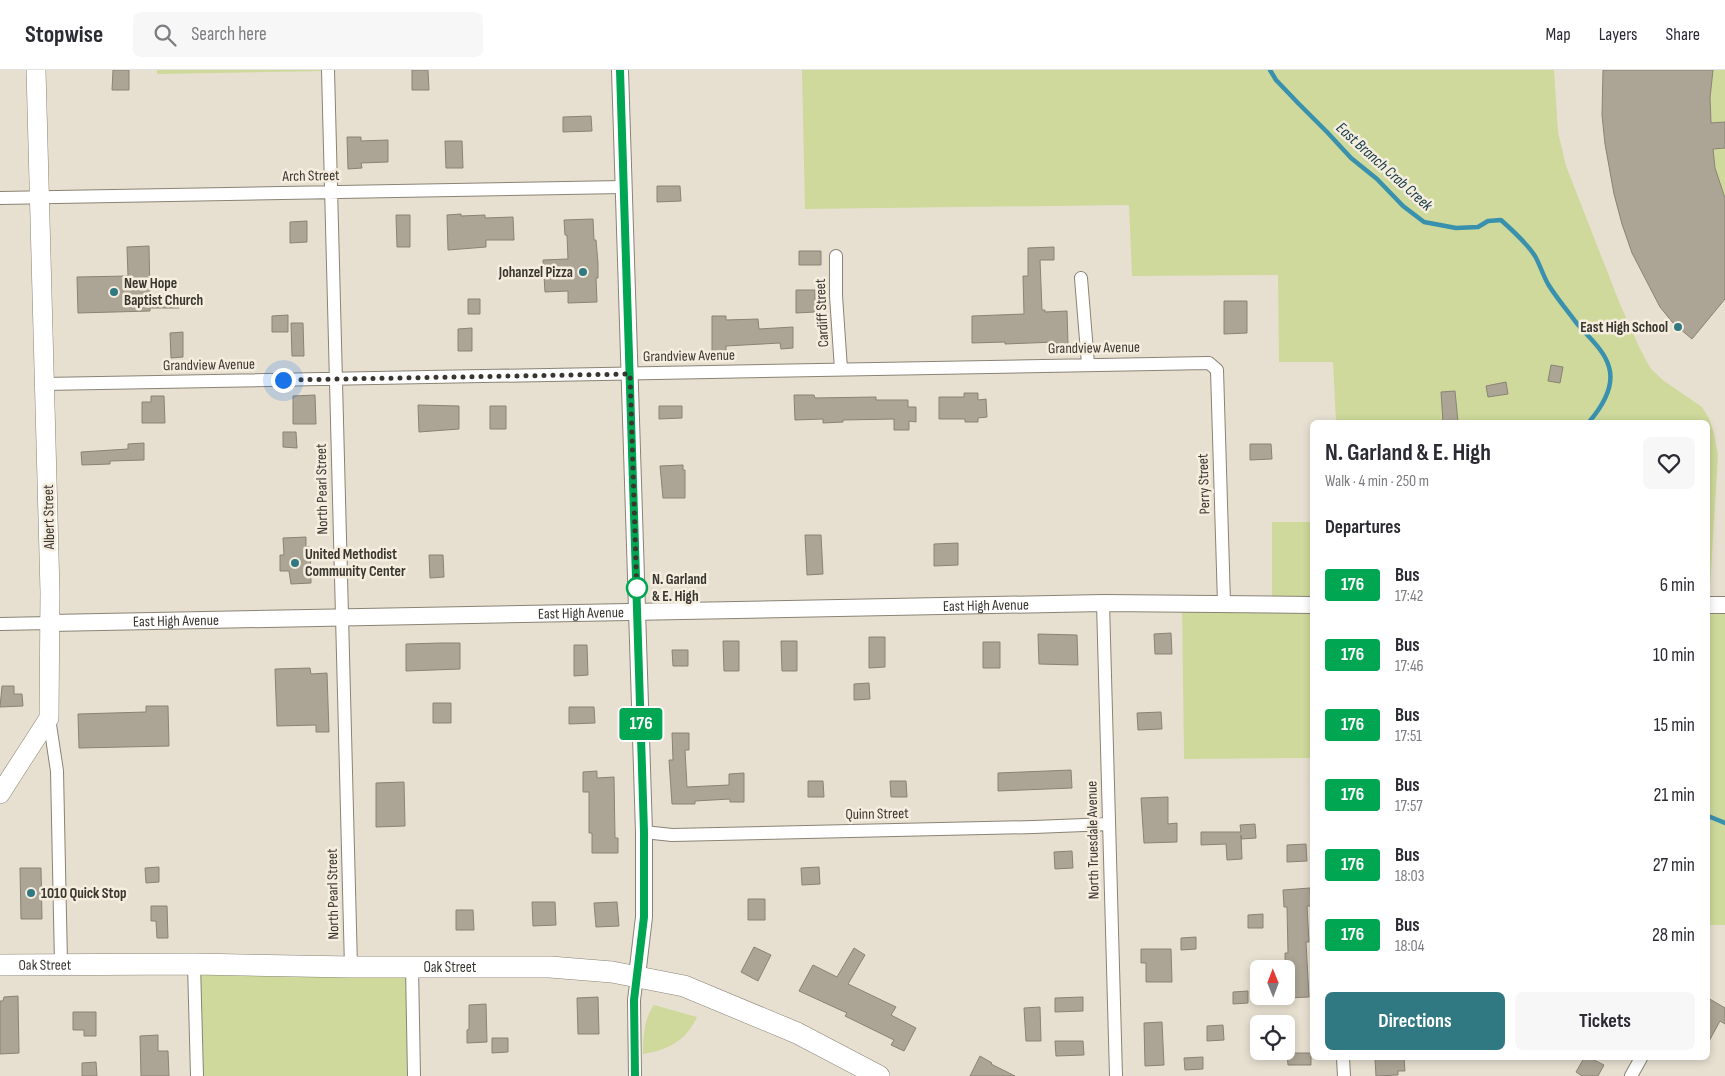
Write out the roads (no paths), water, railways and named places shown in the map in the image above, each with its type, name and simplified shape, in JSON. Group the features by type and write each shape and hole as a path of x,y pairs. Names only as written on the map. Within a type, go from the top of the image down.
{"highway":[{"name":"Oak Street","path":"0,965 194,964 351,967 550,967 637,976 684,986 797,1033 876,1075"}],"main road":[{"name":"Albert Street","path":"36,70 49,513 49,718"},
{"path":"0,794 49,718"}],"street":[{"name":"North Pearl Street","path":"328,70 351,967"},
{"path":"620,70 644,832 644,917 634,1000 635,1076"},
{"name":"Arch Street","path":"0,198 623,187"},
{"name":"Cardiff Street","path":"836,256 836,296 841,368"},
{"path":"1081,278 1088,364"},
{"name":"Grandview Avenue","path":"44,384 630,374 841,368 868,370 1202,362 1213,365"},
{"name":"Perry Street","path":"1213,365 1217,370 1224,603"},
{"name":"East High Avenue","path":"0,624 1103,602 1310,605"},
{"name":"North Truesdale Avenue","path":"1103,602 1116,1076"},
{"path":"1710,605 1725,605"},
{"name":"Albert Street","path":"49,718 57,771 62,964"},
{"name":"Quinn Street","path":"644,832 672,835 1025,828 1109,824"},
{"path":"194,964 196,1076"},
{"path":"412,967 414,1076"},
{"path":"1343,1060 1344,1076"},
{"path":"1631,1076 1640,1060"}],"waterway":[{"name":"East Branch Crab Creek","path":"1270,70 1276,80 1351,158 1377,179 1403,206 1424,222 1456,228 1478,227 1488,221 1501,220 1523,241 1535,256 1551,289 1607,360 1610,375 1608,390 1602,404 1590,420"},
{"name":"East Branch Crab Creek","path":"1710,817 1725,823"}],"place":[{"name":"Johanzel Pizza","path":"583,272"},
{"name":"New Hope Baptist Church","path":"114,292"},
{"name":"East High School","path":"1678,327"},
{"name":"United Methodist Community Center","path":"295,563"},
{"name":"N. Garland & E. High","path":"637,588"},
{"name":"1010 Quick Stop","path":"31,893"}]}
